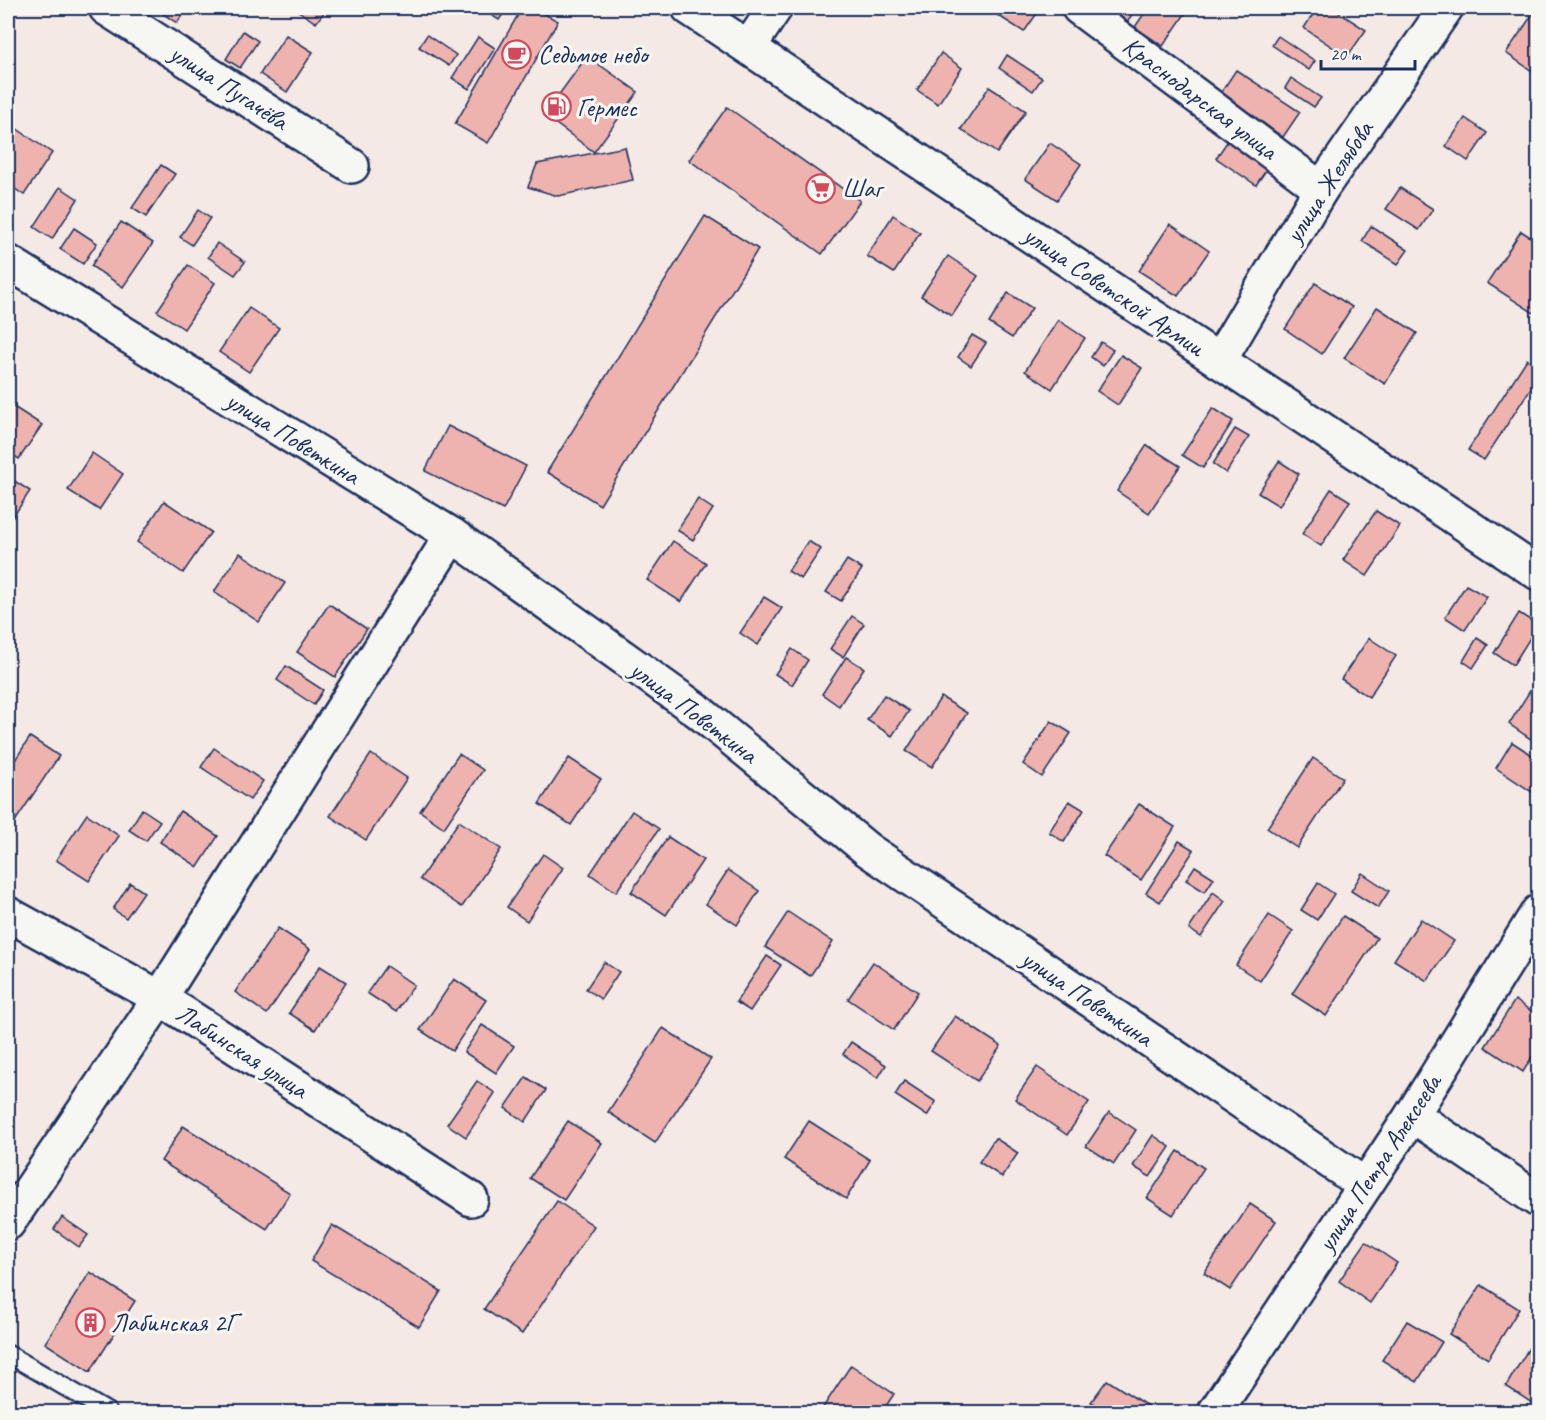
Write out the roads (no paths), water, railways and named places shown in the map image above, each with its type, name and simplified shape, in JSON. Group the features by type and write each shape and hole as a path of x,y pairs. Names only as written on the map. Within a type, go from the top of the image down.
{"street":[{"name":"улица Пугачёва","path":"106,8 352,166"},
{"name":"улица Советской Армии","path":"689,8 1539,573"},
{"path":"749,47 775,8"},
{"name":"Краснодарская улица","path":"1079,8 1321,189"},
{"name":"улица Желябова","path":"1219,361 1321,189 1446,8"},
{"name":"улица Поветкина","path":"8,262 452,535 698,711 868,850 1365,1185"},
{"path":"8,1223 160,998 452,535"},
{"name":"улица Петра Алексеева","path":"1215,1413 1412,1115 1539,912"},
{"name":"Лабинская улица","path":"8,914 160,998 471,1199"},
{"path":"1412,1115 1539,1200"}],"lane":[{"path":"8,1354 108,1413"}],"place":[{"name":"Седьмое небо","path":"517,54"},
{"name":"Гермес","path":"556,107"},
{"name":"Шаг","path":"821,188"},
{"name":"Лабинская 2Г","path":"90,1322"}]}
